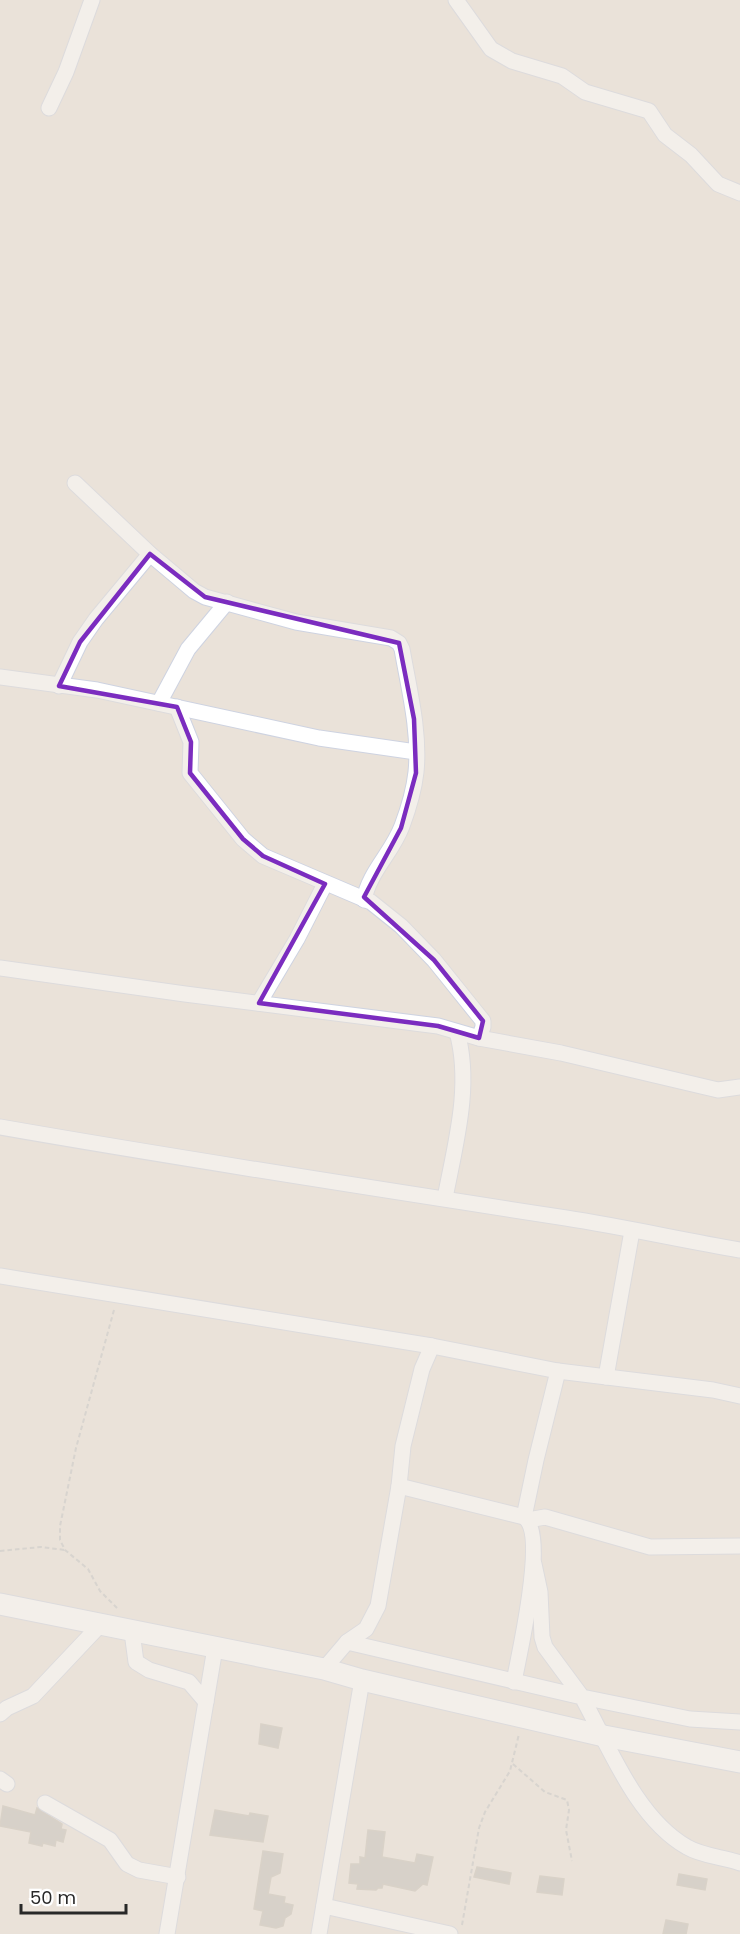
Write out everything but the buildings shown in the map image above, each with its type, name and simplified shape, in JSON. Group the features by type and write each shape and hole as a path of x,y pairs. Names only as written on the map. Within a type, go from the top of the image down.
{"main road":[{"path":"0,1604 324,1669 362,1680 604,1736 740,1762"}],"street":[{"path":"49,108 66,72 92,0"},
{"path":"456,0 491,48 512,61 562,76 585,92 649,111 665,135 691,155 718,184 740,193"},
{"path":"75,483 150,554 194,591 205,597 296,622 395,640 402,649 414,719 416,773 401,828 388,853 370,879 364,900"},
{"path":"59,686 80,642 150,554"},
{"path":"159,703 188,649 227,602"},
{"path":"0,677 97,690 319,738 416,752"},
{"path":"177,707 191,742 190,773 243,839 263,856 371,902 401,926 434,960 483,1021 479,1038"},
{"path":"259,1003 297,939 325,884"},
{"path":"0,968 438,1026 479,1038 561,1053 718,1090 740,1087"},
{"path":"445,1198 462,1094 462,1053 457,1032"},
{"path":"0,1128 158,1155 445,1198 740,1250"},
{"path":"606,1377 632,1231"},
{"path":"0,1276 432,1346 558,1371 713,1390 740,1396"},
{"path":"324,1669 347,1642 366,1629 378,1606 399,1486 403,1446 422,1369 432,1346"},
{"path":"514,1682 534,1564 535,1545 526,1518 536,1460 558,1371"},
{"path":"399,1486 526,1518 545,1517 650,1547 740,1546"},
{"path":"534,1564 540,1592 542,1637 545,1647 582,1697 632,1794 656,1821 689,1848 740,1863"},
{"path":"0,1714 6,1708 33,1696 100,1625"},
{"path":"132,1632 136,1662 149,1670 189,1682 206,1702"},
{"path":"347,1642 514,1682 690,1719 740,1722"},
{"path":"167,1934 215,1648"},
{"path":"319,1934 362,1680"},
{"path":"45,1803 110,1840 127,1864 139,1870 178,1876"},
{"path":"324,1906 450,1934"}],"path":[{"path":"118,1295 74,1459 60,1526 60,1540 65,1550 88,1569 100,1591 118,1610"},
{"path":"0,1551 40,1547 65,1550"},
{"path":"460,1934 478,1828 513,1764 523,1717"},
{"path":"513,1764 545,1792 567,1800 569,1810 566,1830 572,1861"}],"highlighted area":[{"path":"150,554 205,597 399,643 414,719 416,773 401,828 364,897 434,960 483,1021 479,1038 438,1026 259,1003 325,884 263,856 243,839 190,773 191,742 177,707 59,686 80,642"}]}
